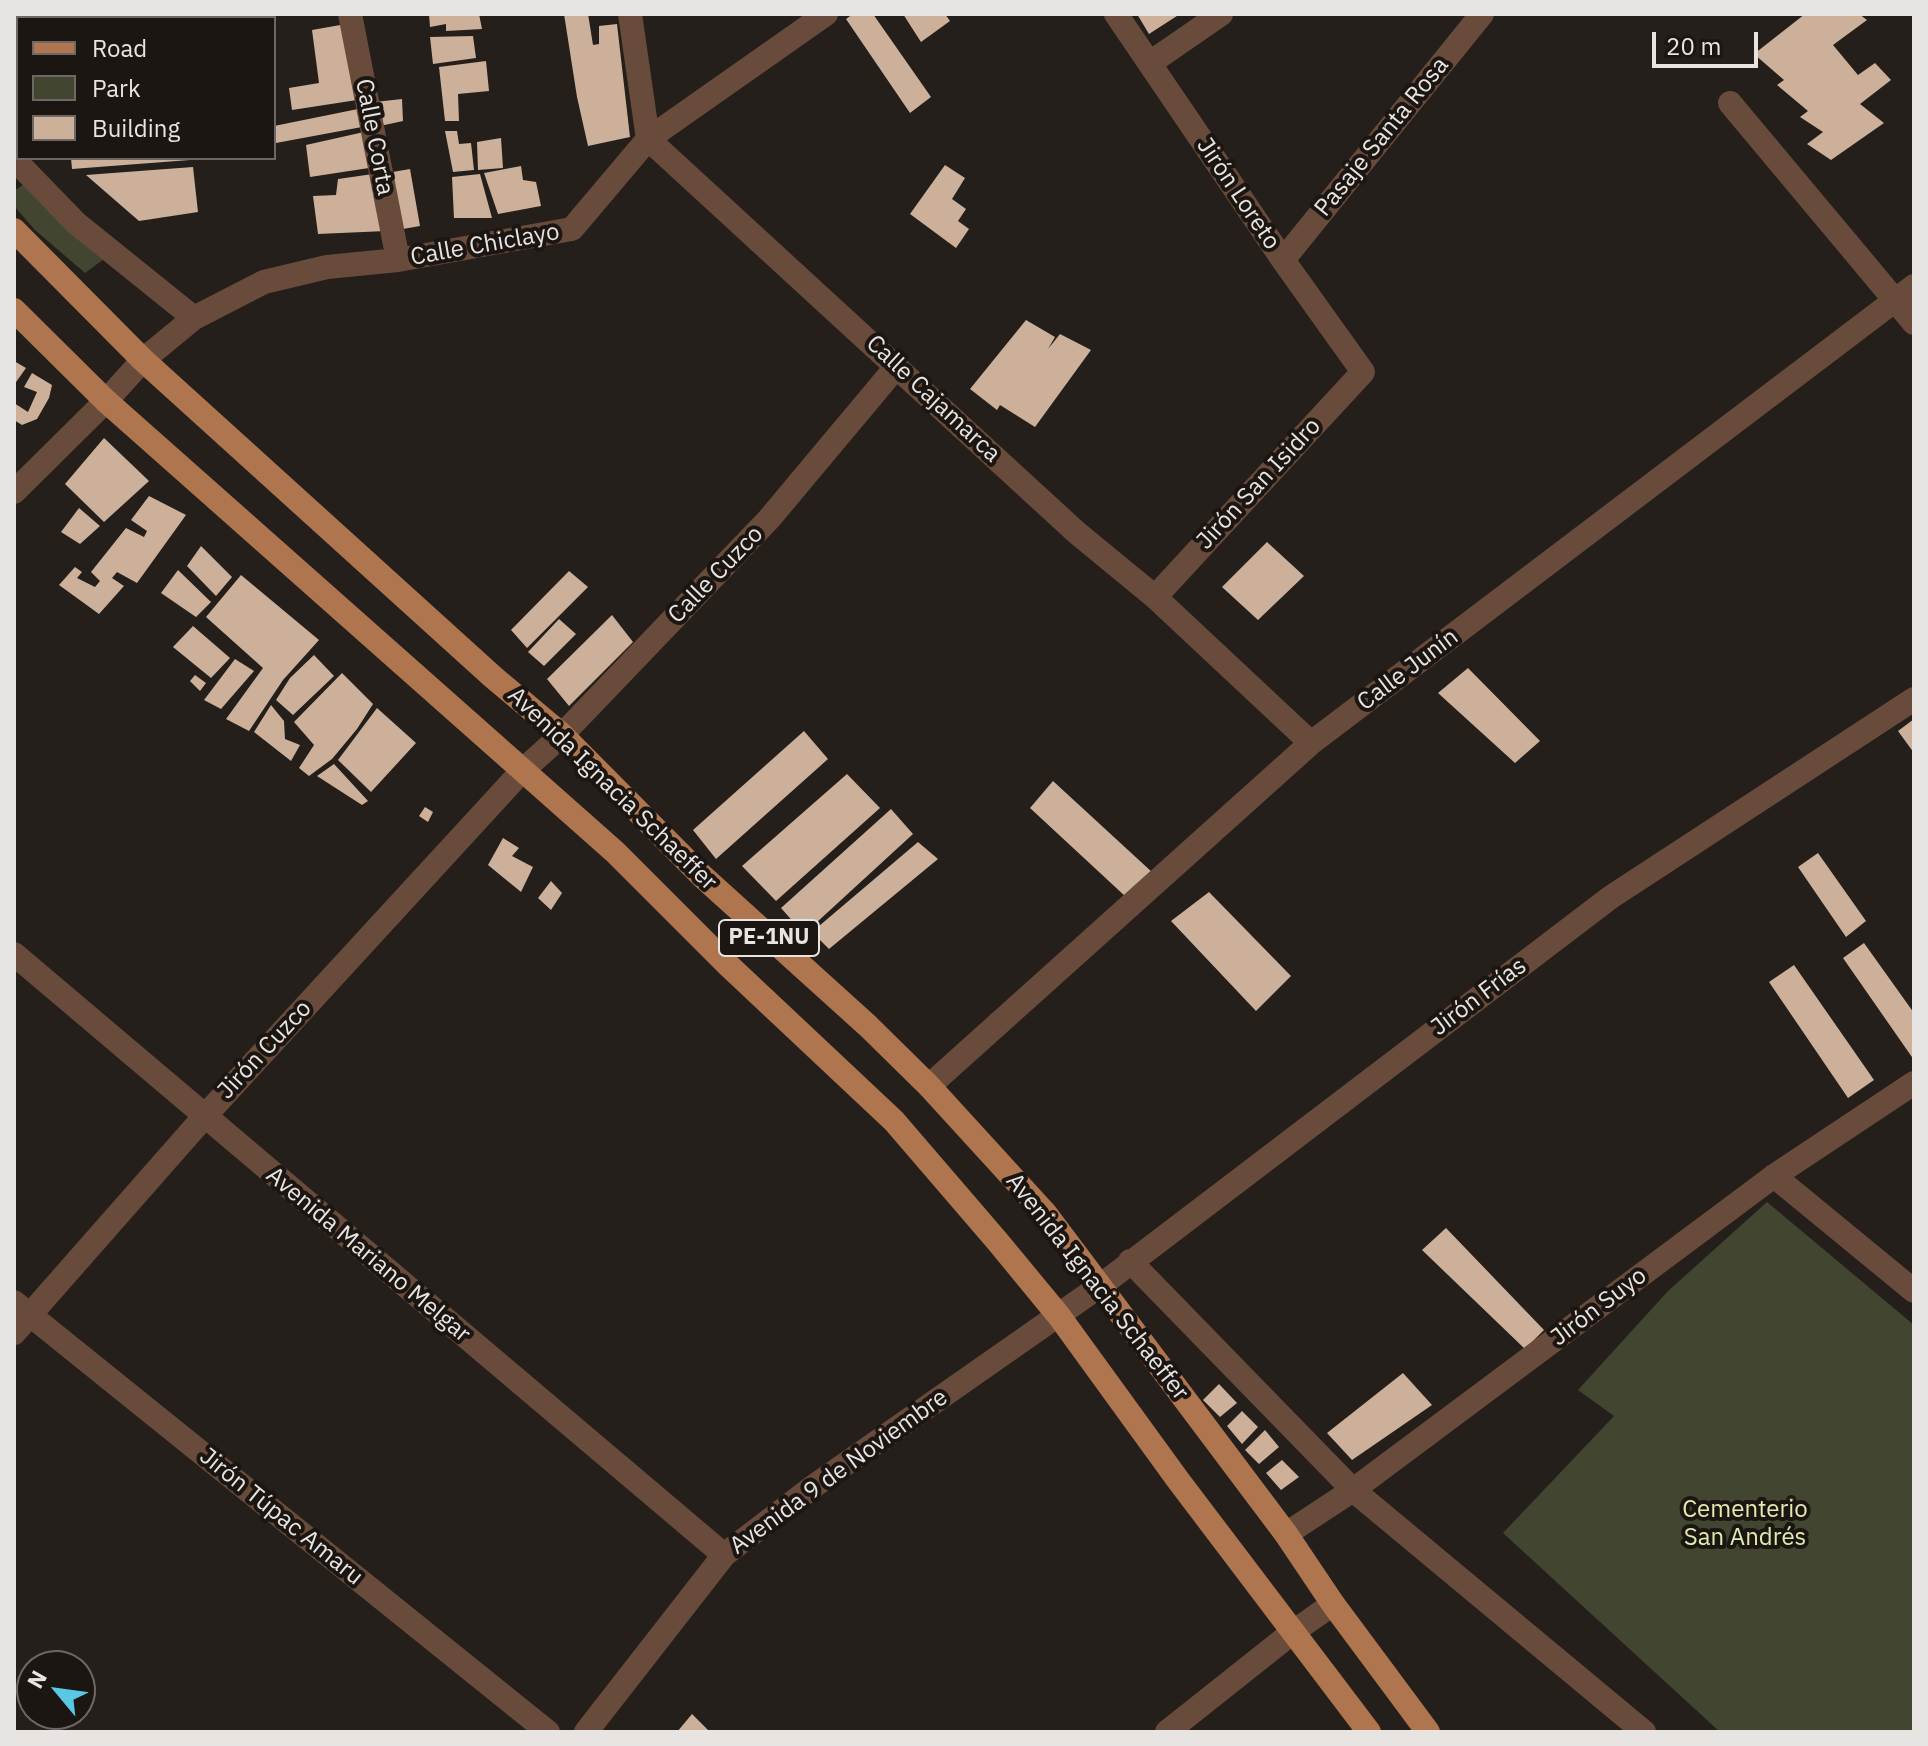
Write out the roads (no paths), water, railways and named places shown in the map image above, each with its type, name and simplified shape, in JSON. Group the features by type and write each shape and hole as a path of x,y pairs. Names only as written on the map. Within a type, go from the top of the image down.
{"main road":[{"name":"Avenida Ignacia Schaeffer","path":"14,230 143,360 493,677 562,735 702,876 868,1026 929,1086 1045,1213 1286,1534 1333,1604 1428,1732"},
{"name":"Avenida Ignacia Schaeffer","path":"14,310 106,401 615,852 728,965 894,1121 1059,1316 1178,1480 1369,1732"}],"street":[{"name":"Calle Corta","path":"350,14 398,260"},
{"path":"630,14 648,139"},
{"name":"Calle Chiclayo","path":"14,492 143,360 194,318 264,282 327,267 398,260 572,229 648,139 826,14"},
{"name":"Jirón Loreto","path":"1116,14 1363,372"},
{"path":"1150,63 1221,14"},
{"name":"Pasaje Santa Rosa","path":"1283,260 1482,14"},
{"path":"1730,103 1905,292 1914,323"},
{"name":"Calle Cajamarca","path":"648,139 1076,532 1155,597 1311,743"},
{"path":"14,159 76,223 194,318"},
{"name":"Calle Junín","path":"929,1086 1311,743 1905,292"},
{"name":"Calle Cuzco","path":"522,771 562,735 769,519 897,366"},
{"name":"Jirón San Isidro","path":"1155,597 1363,372"},
{"name":"Jirón Frías","path":"1059,1316 1611,897 1914,699"},
{"name":"Jirón Cuzco","path":"19,1317 522,771"},
{"name":"Avenida Mariano Melgar","path":"14,954 724,1555"},
{"name":"Jirón Suyo","path":"1286,1534 1353,1490 1774,1176 1914,1083"},
{"path":"1774,1176 1914,1291"},
{"path":"1130,1261 1353,1490 1644,1732"},
{"name":"Avenida 9 de Noviembre","path":"586,1732 724,1555 814,1486 1059,1316"},
{"name":"Jirón Túpac Amaru","path":"19,1317 548,1732"},
{"path":"1167,1732 1333,1604"}],"park label":[{"name":"Cementerio San Andrés","path":"1745,1524"}]}
